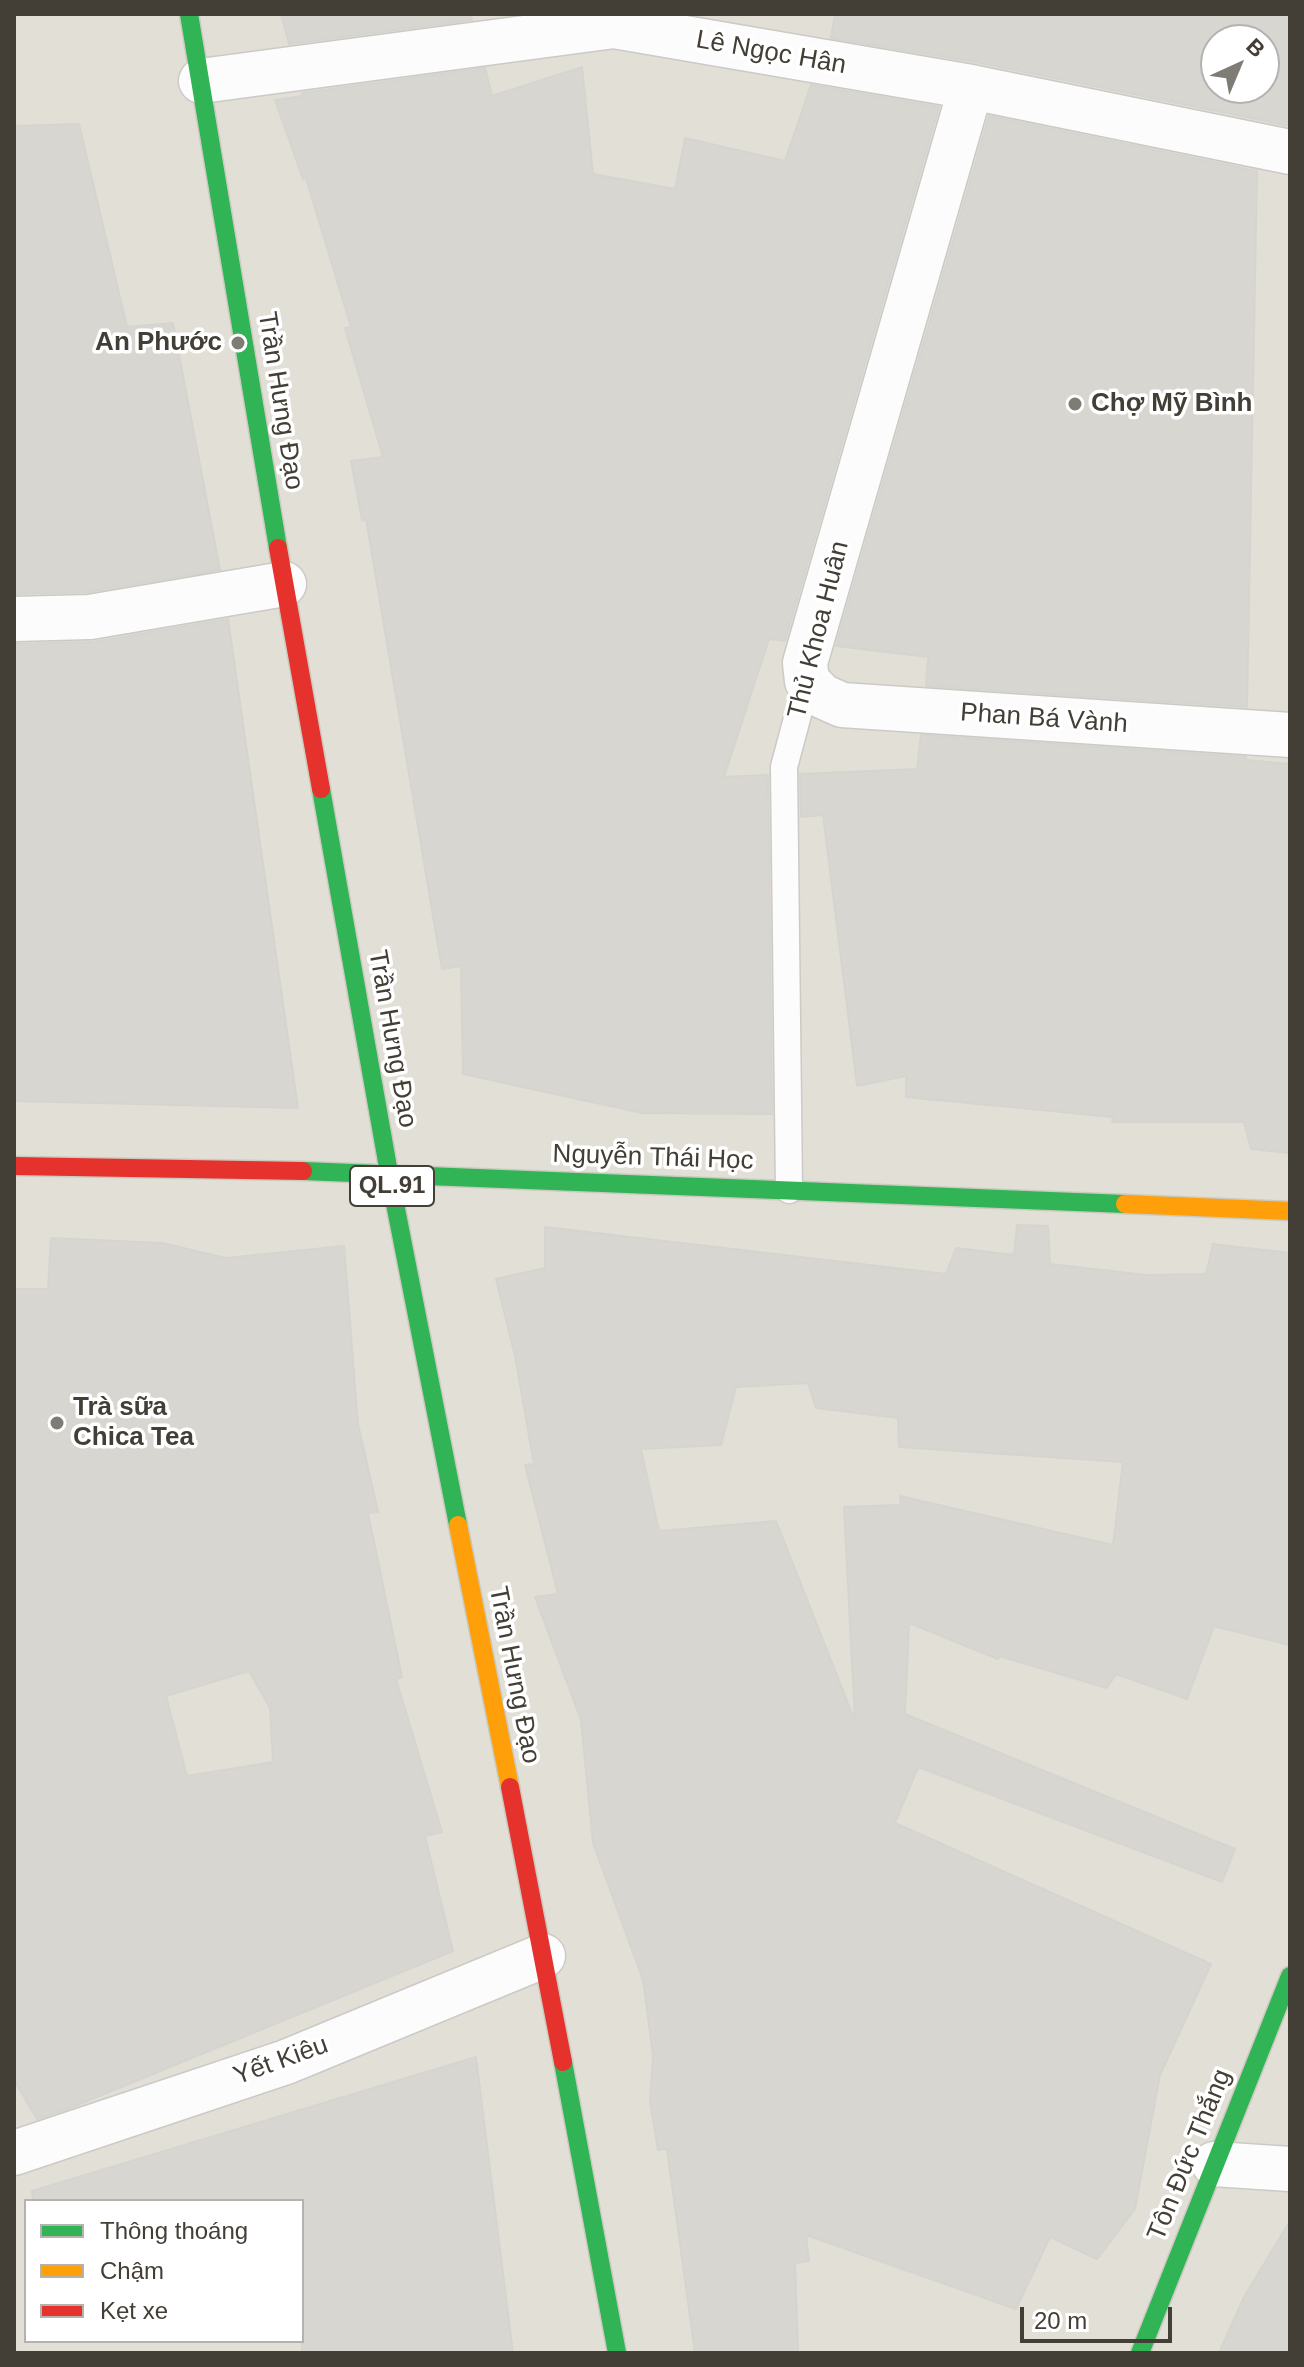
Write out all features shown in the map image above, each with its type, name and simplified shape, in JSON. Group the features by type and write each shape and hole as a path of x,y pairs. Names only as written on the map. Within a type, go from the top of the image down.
{"main road":[{"name":"Trần Hưng Đạo","path":"189,14 284,584 389,1173 543,1956 617,2353"},
{"name":"Nguyễn Thái Học","path":"14,1166 389,1173 1290,1211"},
{"name":"Tôn Đức Thắng","path":"1140,2353 1290,1976"}],"street":[{"name":"Lê Ngọc Hân","path":"201,81 614,26 971,87 1290,152"},
{"name":"Thủ Khoa Huân","path":"807,681 805,663 971,87"},
{"path":"14,619 90,617 284,584"},
{"name":"Phan Bá Vành","path":"807,681 822,696 842,705 1290,735"},
{"name":"Yết Kiêu","path":"14,2153 286,2062 543,1956"},
{"path":"1214,2164 1290,2169"}],"lane":[{"name":"Thủ Khoa Huân","path":"789,1190 784,767 807,681"}],"shaded area":[{"path":"14,14 1290,14 1290,2353 14,2353"}],"building":[{"path":"281,14 470,14 472,20 289,44"},
{"path":"835,14 1290,14 1290,126 976,62 831,38"},
{"path":"582,67 593,174 675,189 685,138 785,161 811,85 939,107 785,641 769,639 724,777 768,775 772,1114 642,1113 463,1074 461,966 442,969 366,519 362,520 351,461 383,457 345,328 351,327 306,178 303,179 275,100 302,96 302,93 485,68 492,96"},
{"name":"Chợ Mỹ Bình","path":"989,116 1257,171 1247,707 926,686 928,657 836,646"},
{"path":"79,124 127,327 173,323 220,570 88,592 14,594 14,126"},
{"path":"228,619 298,1108 14,1101 14,644 94,642"},
{"path":"921,735 1246,757 1246,760 1290,764 1290,1153 1251,1149 1244,1122 1112,1122 1113,1117 906,1097 906,1076 857,1086 823,815 801,817 800,774 917,769"},
{"path":"1017,1225 1048,1226 1050,1264 1146,1275 1206,1274 1213,1244 1290,1253 1290,1645 1214,1626 1187,1699 1116,1674 1107,1688 999,1656 998,1659 909,1623 905,1714 1235,1849 1222,1882 918,1767 895,1823 1211,1964 1160,2075 1135,2209 1097,2259 1050,2237 1016,2309 806,2235 809,2261 795,2263 798,2353 695,2353 667,2149 658,2150 650,2101 653,2055 643,1980 593,1843 581,1720 535,1597 558,1594 525,1465 534,1464 515,1356 496,1279 545,1268 545,1227 946,1274 956,1248 1014,1255","holes":["808,1383 816,1408 898,1418 899,1447 1123,1462 1113,1545 900,1496 901,1505 844,1507 855,1721 776,1521 659,1531 641,1449 721,1445 736,1387"]},
{"path":"51,1238 162,1243 226,1258 344,1246 358,1424 378,1512 368,1513 402,1677 396,1679 442,1832 425,1836 453,1951 37,2119 14,2080 14,1289 48,1289","holes":["249,1671 270,1708 273,1762 187,1776 166,1696"]},
{"path":"476,2057 513,2353 302,2353 304,2199 33,2199 32,2191"},
{"path":"1290,2221 1290,2353 1219,2353 1244,2297"}],"traffic: fast":[{"path":"189,14 278,548"},
{"path":"321,789 389,1173 458,1525"},
{"path":"303,1171 1125,1204"},
{"path":"1140,2353 1290,1976"},
{"path":"563,2062 617,2353"}],"traffic: slow":[{"path":"1125,1204 1290,1211"},
{"path":"458,1525 510,1787"}],"traffic: jam":[{"path":"278,548 321,789"},
{"path":"14,1166 303,1171"},
{"path":"510,1787 563,2062"}],"place":[{"name":"An Phước","path":"238,343"},
{"name":"Chợ Mỹ Bình","path":"1075,404"},
{"name":"Trà sữa Chica Tea","path":"57,1423"}]}
